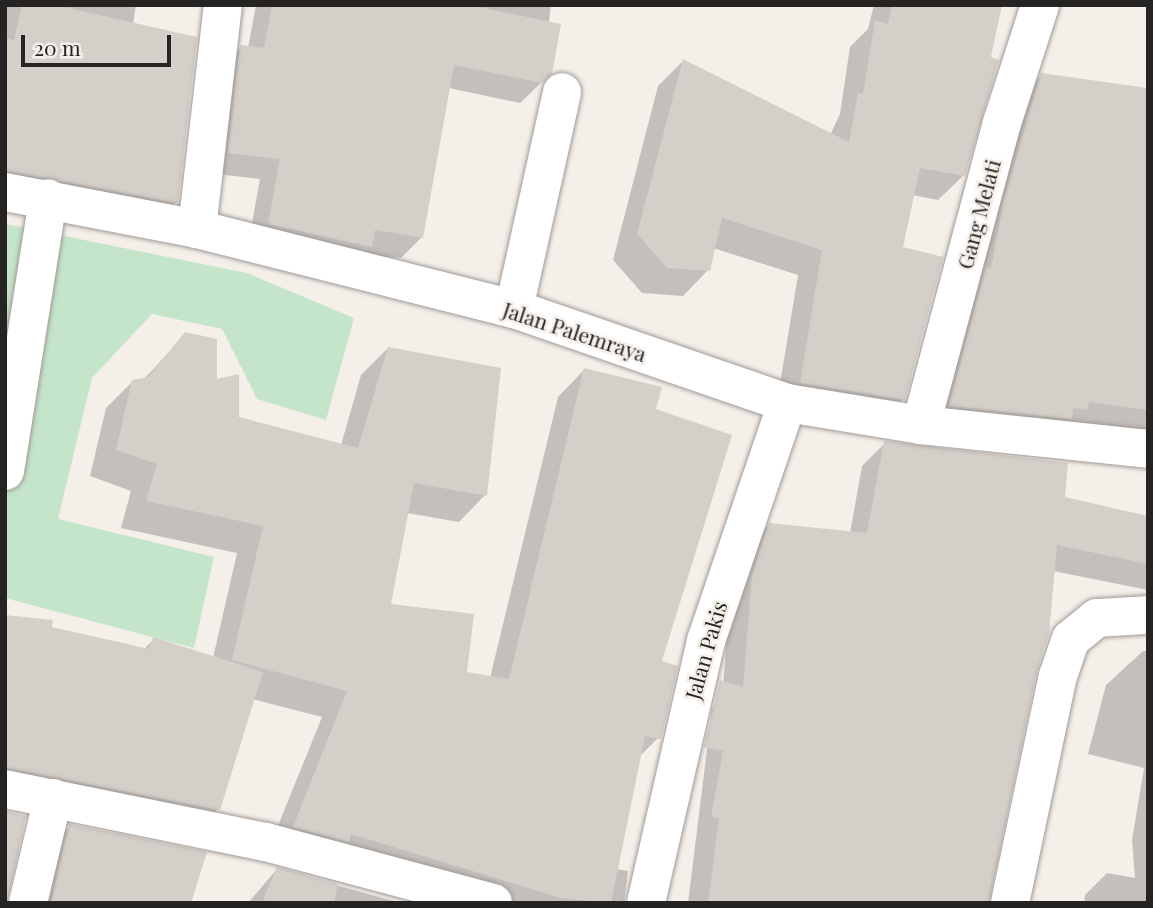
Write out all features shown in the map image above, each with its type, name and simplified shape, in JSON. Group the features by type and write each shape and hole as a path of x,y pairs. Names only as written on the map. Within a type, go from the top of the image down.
{"street":[{"path":"197,229 223,5"},
{"name":"Gang Melati","path":"921,425 1002,123 1040,5"},
{"path":"514,309 562,92"},
{"name":"Jalan Palemraya","path":"5,192 48,198 197,229 514,309 787,403 921,425 1148,449"},
{"path":"5,471 48,198"},
{"name":"Jalan Pakis","path":"646,903 706,641 787,403"},
{"path":"1010,903 1058,676 1071,639 1097,618 1148,615"},
{"path":"5,789 266,842 493,903"},
{"path":"28,903 53,798"}],"green space":[{"path":"5,224 247,273 354,318 326,420 257,399 222,329 152,314 92,378 58,519 214,557 194,648 5,598"}],"building":[{"path":"22,5 55,5 197,37 178,203 5,171 5,38 14,40"},
{"path":"272,5 469,5 561,24 552,74 543,83 454,65 423,238 375,230 372,247 268,224 280,159 228,153 240,45 264,48"},
{"path":"892,5 1002,5 991,57 999,60 965,176 920,168 903,247 943,257 905,400 800,383 822,250 722,218 710,271 667,268 637,234 683,59 849,142 858,93 863,94 875,20 888,24"},
{"path":"1041,73 1148,88 1148,410 1089,402 1088,410 1073,408 1072,419 949,406 986,267 991,268 1004,200"},
{"path":"185,332 217,339 217,379 239,374 239,417 358,448 388,347 501,368 487,496 414,483 391,604 474,614 467,672 509,679 584,368 662,387 656,409 732,435 662,661 678,666 661,739 645,736 611,903 561,898 351,834 349,842 293,827 347,691 232,660 263,526 146,501 157,464 116,450 132,380 148,377"},
{"path":"884,441 1068,463 1065,497 1148,516 1148,564 1057,545 1049,634 1037,671 989,903 708,903 719,818 711,817 723,751 704,747 720,680 743,687 752,575 769,523 867,533"},
{"path":"5,615 53,620 52,627 149,649 153,637 263,672 220,810 5,768"},
{"path":"5,811 26,816 7,903 5,903"},
{"path":"69,824 207,852 191,903 51,903"},
{"path":"277,867 338,884 334,903 262,903"}]}
